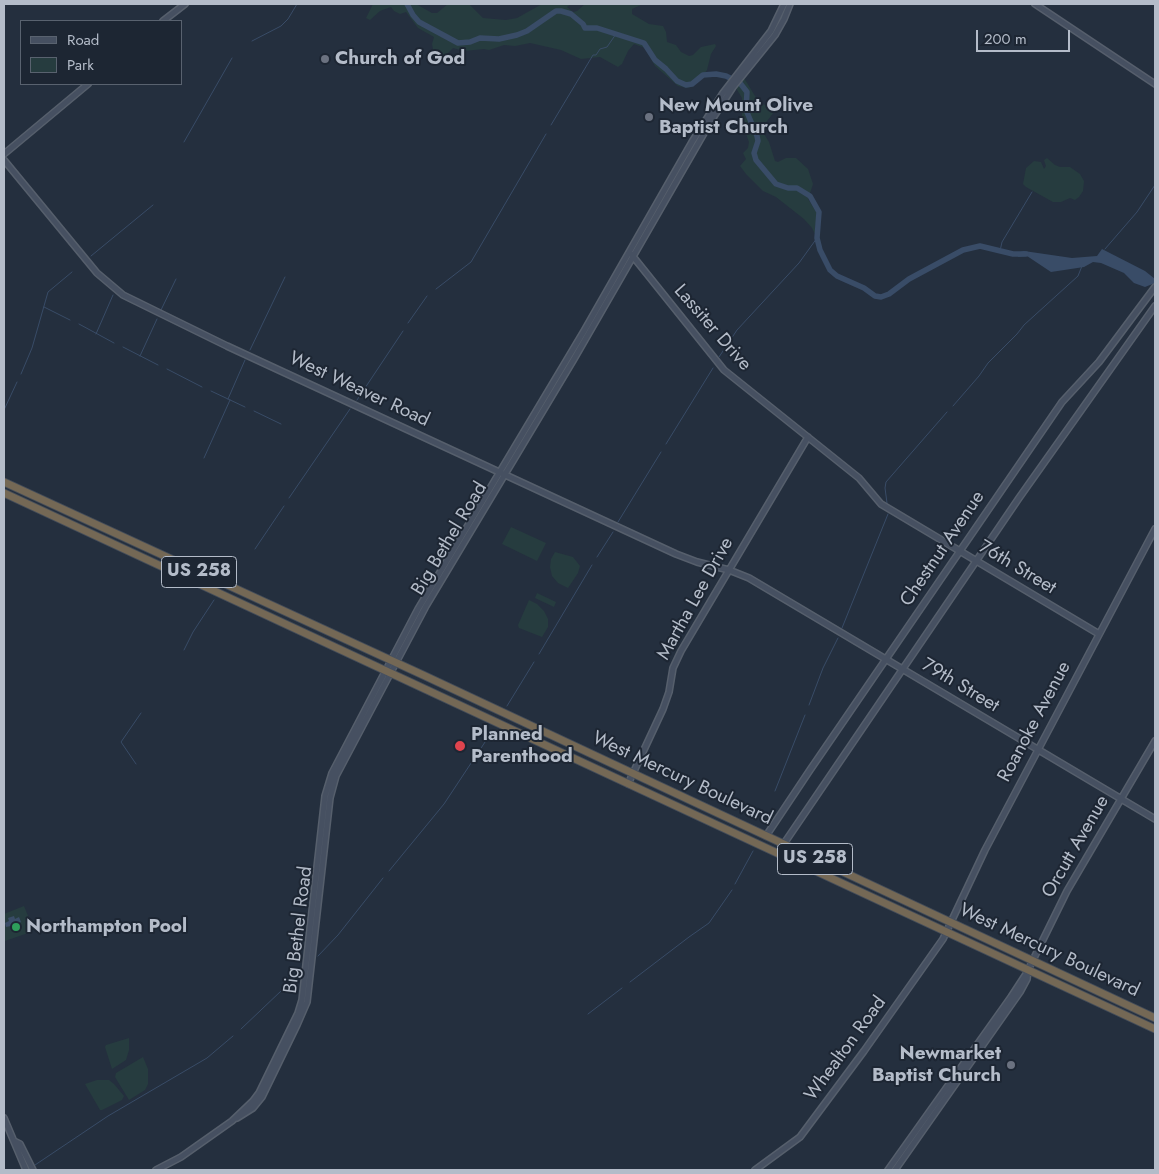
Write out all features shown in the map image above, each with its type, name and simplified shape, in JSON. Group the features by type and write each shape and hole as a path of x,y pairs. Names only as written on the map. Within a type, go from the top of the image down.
{"highway":[{"name":"West Mercury Boulevard","path":"4,482 1155,1018"},
{"name":"West Mercury Boulevard","path":"4,492 1155,1029"},
{"path":"752,841 763,842 778,848 783,844"},
{"path":"782,856 786,851 799,857 814,859"}],"street":[{"path":"164,20 184,4"},
{"name":"Big Bethel Road","path":"156,1170 182,1157 232,1121 257,1096 307,1002 332,786 341,766 394,662 502,474 579,352 631,254 731,86 771,31 784,4"},
{"name":"Big Bethel Road","path":"738,77 775,35 790,4"},
{"path":"1035,4 1155,84"},
{"path":"4,154 87,85"},
{"name":"West Weaver Road","path":"4,160 97,273 123,295 226,346 676,554 749,578"},
{"name":"Lassiter Drive","path":"631,254 724,370 828,452"},
{"name":"Chestnut Avenue","path":"766,836 1062,402 1100,362 1155,287"},
{"name":"Chestnut Avenue","path":"783,844 976,561 1155,306"},
{"name":"Martha Lee Drive","path":"628,784 663,709 669,692 673,668 681,651 808,437"},
{"name":"76th Street","path":"828,452 862,481 881,504 1099,634"},
{"name":"Roanoke Avenue","path":"946,932 985,850 1155,529"},
{"name":"79th Street","path":"749,578 1155,819"},
{"name":"Big Bethel Road","path":"297,1019 304,990 326,790 332,773 361,718 389,672"},
{"path":"349,726 354,725 361,718"},
{"name":"Orcutt Avenue","path":"888,1170 1028,970 1067,891 1155,741"},
{"name":"Whealton Road","path":"755,1170 800,1137 864,1051 940,944 946,932"},
{"name":"Orcutt Avenue","path":"895,1170 1020,992 1027,979 1028,970"},
{"path":"992,1034 993,1028 998,1021 996,1018"},
{"path":"4,1118 26,1170"},
{"path":"14,1141 20,1144 33,1170"}],"green space":[{"path":"373,4 416,4 432,13 437,13 448,4 469,4 483,18 506,20 517,18 542,4 571,4 567,7 573,12 585,4 643,4 632,9 632,14 649,24 663,26 667,42 676,45 681,52 689,56 693,55 701,47 715,44 716,46 711,54 707,70 700,80 687,88 678,86 655,66 645,48 634,44 628,51 622,64 618,67 600,57 581,59 561,50 530,43 515,46 504,45 489,50 464,51 453,48 448,53 446,60 442,62 434,55 432,44 434,37 418,28 406,12 400,14 391,7 380,11 370,20 366,18"},
{"path":"744,78 760,104 777,108 761,129 769,142 775,161 796,158 808,169 813,184 808,199 817,213 815,234 804,219 776,197 763,191 740,166 746,159 743,153 748,148 749,142 742,123 742,98 736,88"},
{"path":"1047,158 1055,165 1070,167 1080,174 1084,181 1083,191 1075,200 1070,198 1061,202 1053,202 1023,184 1026,168 1034,161 1041,162 1044,169 1046,166 1044,160"},
{"path":"511,527 546,543 537,561 502,544"},
{"path":"555,552 573,557 580,566 578,573 568,588 558,583 552,576 551,559"},
{"path":"537,593 556,602 554,607 535,598"},
{"path":"529,600 537,604 544,611 548,619 548,627 542,637 519,628 518,625"},
{"name":"Northampton Pool","path":"24,906 30,921 27,923 31,932 5,941 4,914"},
{"path":"129,1038 129,1050 126,1060 112,1069 106,1045"},
{"path":"143,1057 148,1069 148,1084 145,1090 129,1100 115,1077 116,1073"},
{"path":"97,1080 109,1080 114,1084 124,1096 122,1100 100,1110 85,1084"}],"water":[{"path":"1102,249 1145,271 1155,279 1155,283 1145,287 1134,283 1124,273 1101,263 1093,262 1084,267 1051,272 1027,256 1018,257 1020,252 1024,251 1072,258 1097,256"},
{"path":"14,916 15,919 19,917 21,922 17,924 18,927 13,929 11,926 6,927 5,923 9,921 8,918"}],"waterway":[{"path":"252,41 281,26 288,19 297,4"},
{"path":"407,4 419,22 458,43 470,42 480,38 499,39 517,35 527,31 556,11 561,11 571,14 585,28 597,28 644,43 655,60 677,81 686,85 692,84 703,75 716,74 726,76 740,83 747,92 746,110 757,136 758,141 754,153 756,160 776,184 788,188 797,188 810,196 819,212 817,238 820,250 830,270 837,276 864,288 875,296 881,297 889,294 909,279 963,250 980,246 1013,254 1026,254"},
{"path":"551,125 593,55 596,55 600,49 607,47 616,34"},
{"path":"184,142 232,58"},
{"path":"436,289 471,262 546,134"},
{"path":"1105,249 1137,212 1155,185"},
{"path":"1000,251 1002,242 1032,192"},
{"path":"91,256 153,205"},
{"path":"719,357 737,330 799,263 817,238"},
{"path":"953,406 988,363 1024,325 1078,276 1082,266"},
{"path":"21,374 32,348 48,292 72,272"},
{"path":"250,350 285,277"},
{"path":"161,310 176,279"},
{"path":"96,334 113,295"},
{"path":"408,323 427,296"},
{"path":"44,307 70,320"},
{"path":"140,356 157,319"},
{"path":"79,324 114,343"},
{"path":"357,400 403,331"},
{"path":"123,347 158,365"},
{"path":"228,399 245,360"},
{"path":"666,444 713,368"},
{"path":"167,369 202,387"},
{"path":"4,410 17,382"},
{"path":"211,391 245,407"},
{"path":"204,458 230,400"},
{"path":"289,498 350,409"},
{"path":"254,411 281,424"},
{"path":"887,503 886,482 947,412"},
{"path":"618,522 661,452"},
{"path":"255,549 284,506"},
{"path":"842,628 888,514"},
{"path":"597,557 613,532"},
{"path":"539,654 592,565"},
{"path":"184,650 193,632 214,600"},
{"path":"809,705 823,668 838,638"},
{"path":"507,706 534,662"},
{"path":"136,764 121,742 141,713"},
{"path":"775,791 805,715"},
{"path":"389,871 444,804 493,730"},
{"path":"735,884 753,851"},
{"path":"318,956 338,935 383,878"},
{"path":"630,982 709,923 732,890"},
{"path":"241,1029 301,972"},
{"path":"588,1014 622,988"},
{"path":"35,1165 108,1116 207,1058 233,1036"}],"place":[{"name":"Church of God","path":"325,59"},
{"name":"New Mount Olive Baptist Church","path":"649,117"},
{"name":"Planned Parenthood","path":"460,746"},
{"name":"Northampton Pool","path":"16,927"},
{"name":"Newmarket Baptist Church","path":"1011,1065"}]}
